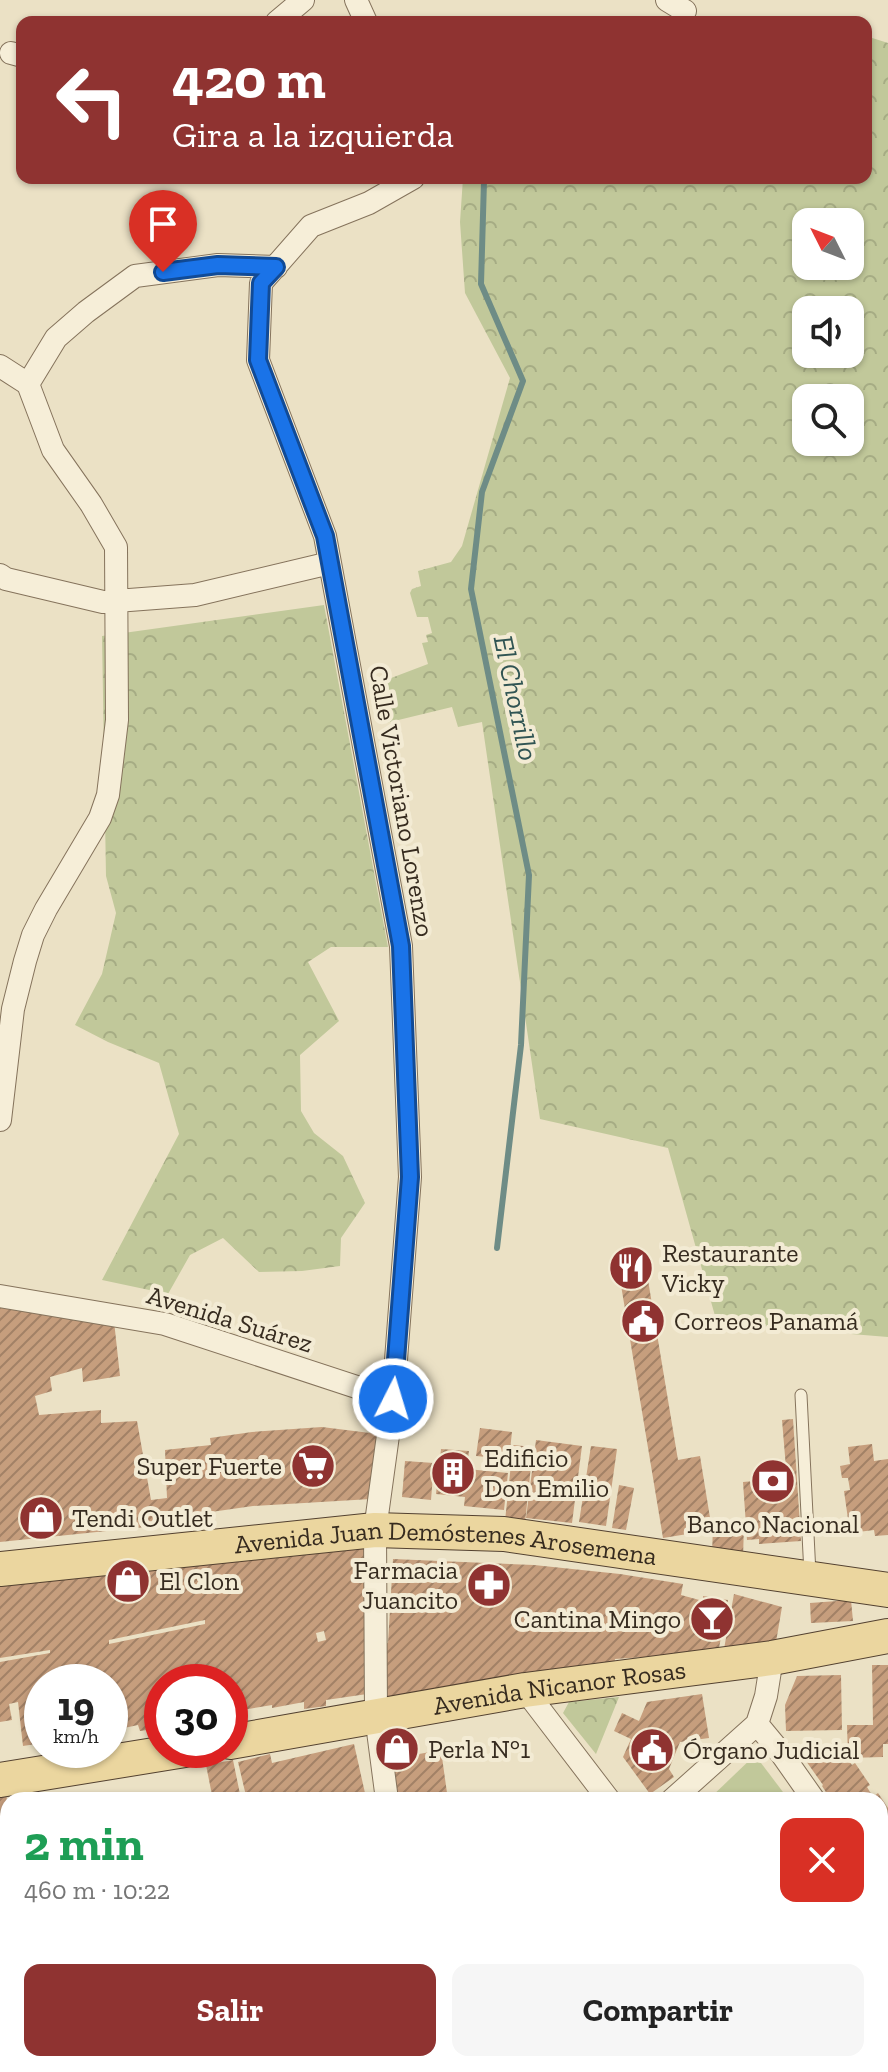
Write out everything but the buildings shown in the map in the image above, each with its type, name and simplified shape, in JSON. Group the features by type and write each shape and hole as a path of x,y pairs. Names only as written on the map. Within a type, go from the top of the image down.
{"main road":[{"name":"Avenida Juan Demóstenes Arosemena","path":"0,1569 375,1530 504,1534 888,1590"},
{"name":"Avenida Nicanor Rosas","path":"248,1739 525,1690 772,1658 888,1636"},
{"path":"10,1786 144,1758"}],"street":[{"path":"284,16 303,0"},
{"name":"Calle Victoriano Lorenzo","path":"386,1792 376,1716 375,1530 393,1399 410,1177 401,946 325,536 258,360 261,283 311,226 369,203 402,184"},
{"path":"28,384 56,338 135,276 218,265 276,267"},
{"path":"0,366 28,384 53,450 91,504 116,547 118,601 117,720 108,795 100,818 33,935 13,1009 0,1120"},
{"path":"0,575 103,602 195,595 330,563"},
{"name":"Avenida Suárez","path":"0,1296 165,1324 393,1399"},
{"path":"681,1792 757,1724 766,1696 772,1658"},
{"path":"525,1690 603,1792"},
{"path":"757,1724 808,1792"}],"lane":[{"path":"801,1395 810,1577"}],"green space":[{"path":"872,38 888,43 888,1337 717,1323 668,1148 540,1119 482,722 458,727 452,707 386,723 378,683 428,664 422,643 428,642 426,635 432,633 428,617 417,617 410,593 421,586 418,571 451,562 462,546 510,378 465,293 460,222 463,184 872,184"},
{"path":"324,605 388,947 331,947 308,962 339,1021 300,1055 301,1111 314,1133 343,1156 365,1203 341,1238 340,1266 259,1272 223,1238 190,1255 168,1294 102,1280 179,1134 159,1063 75,1025 102,974 116,913 106,876 102,636"},
{"path":"619,1697 596,1754 563,1713 569,1702"},
{"path":"755,1755 783,1792 716,1792"}],"waterway":[{"name":"El Chorrillo","path":"484,184 481,284 523,381 482,492 471,589 529,875 521,1045 497,1248"}],"place":[{"name":"Restaurante Vicky","path":"631,1268"},
{"name":"Correos Panamá","path":"643,1321"},
{"name":"Super Fuerte","path":"313,1466"},
{"name":"Edificio Don Emilio","path":"453,1473"},
{"name":"Banco Nacional","path":"773,1481"},
{"name":"Tendi Outlet","path":"41,1518"},
{"name":"El Clon","path":"128,1581"},
{"name":"Farmacia Juancito","path":"489,1585"},
{"name":"Cantina Mingo","path":"712,1619"},
{"name":"Perla N°1","path":"397,1749"},
{"name":"Órgano Judicial","path":"652,1750"}],"route":[{"path":"163,272 218,265 276,267 261,283 258,360 325,536 401,946 410,1177 393,1399"}]}
